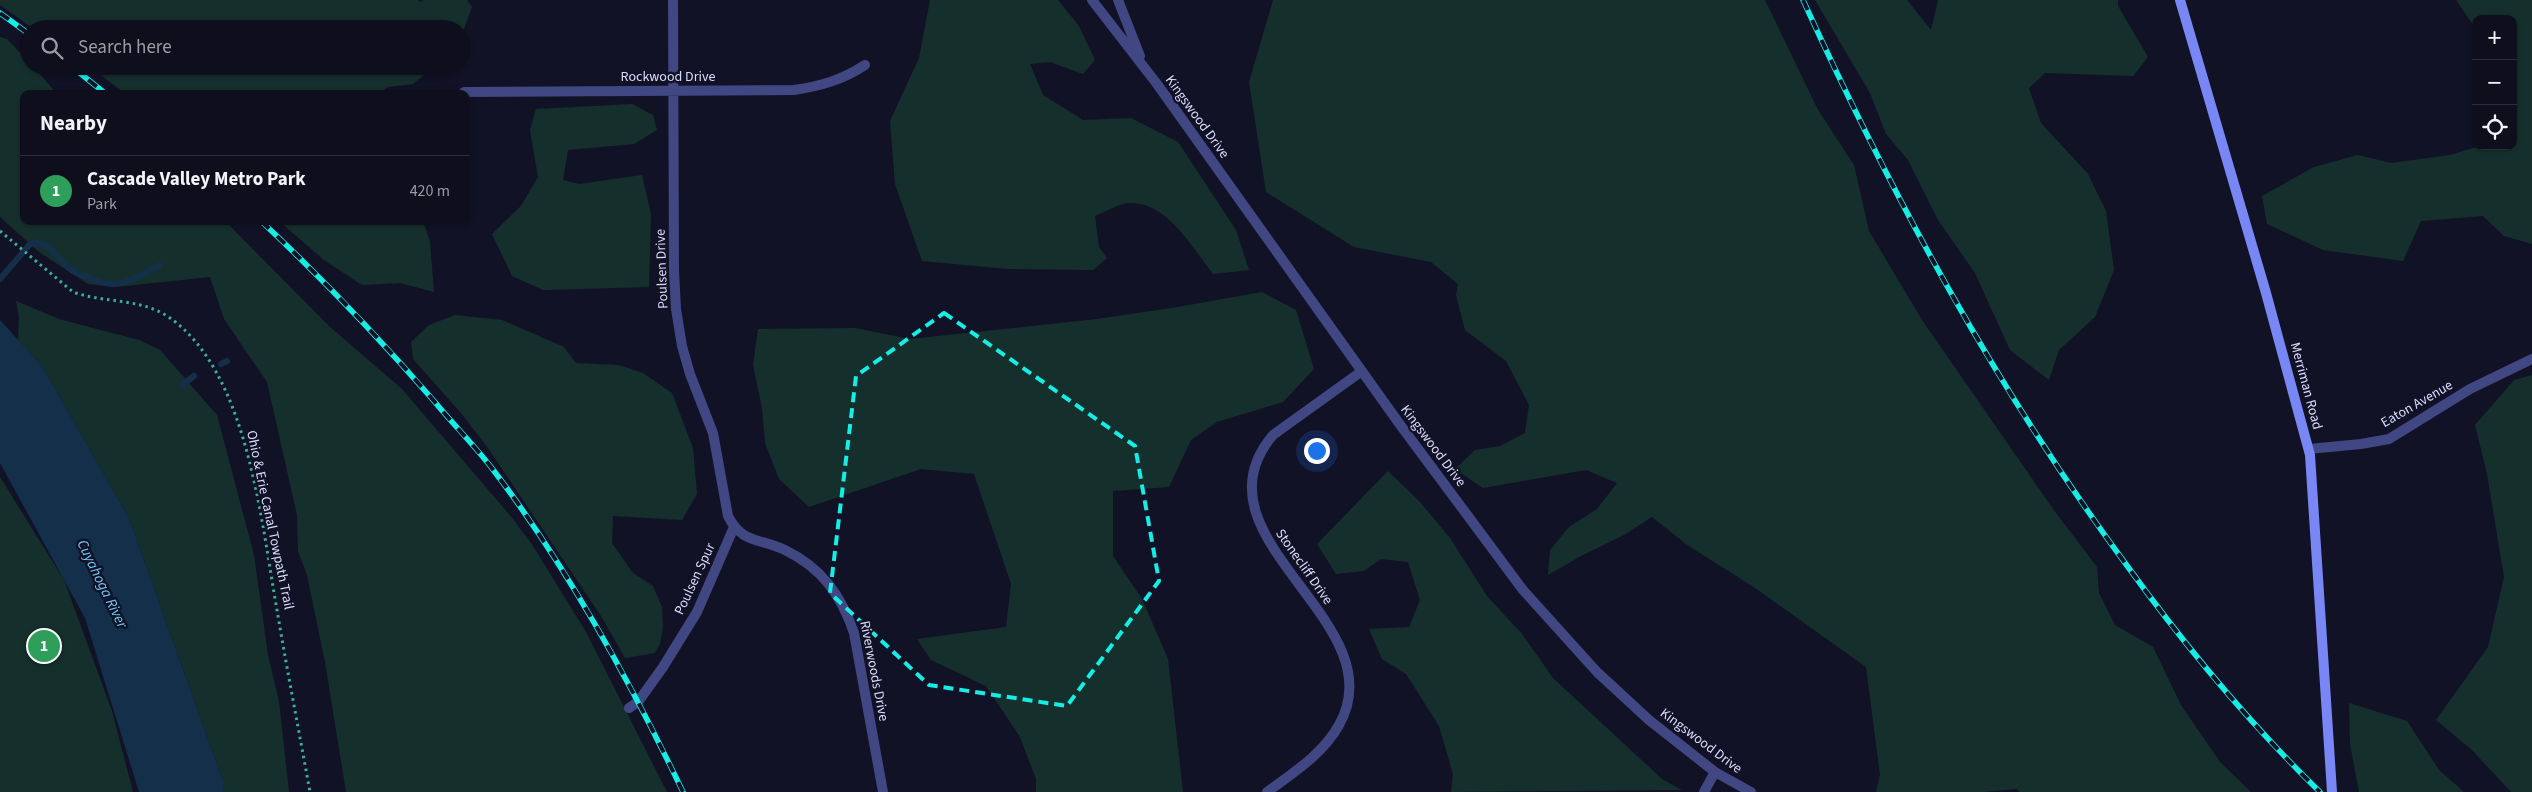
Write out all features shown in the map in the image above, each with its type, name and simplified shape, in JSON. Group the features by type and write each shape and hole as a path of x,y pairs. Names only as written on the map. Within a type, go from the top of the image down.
{"main road":[{"name":"Merriman Road","path":"2180,0 2266,293 2309,449 2332,792"}],"street":[{"name":"Poulsen Drive","path":"673,0 676,309 690,374 713,433 721,468 727,510 734,528"},
{"name":"Kingswood Drive","path":"1092,0 1144,68 1362,372 1518,582 1559,632 1597,672 1650,720 1715,772 1750,792"},
{"name":"Kingswood Drive","path":"1118,0 1144,68"},
{"name":"Rockwood Drive","path":"470,92 794,90 824,85 848,77 866,65"},
{"name":"Eaton Avenue","path":"2309,449 2389,439 2470,389 2532,359"},
{"name":"Stonecliff Drive","path":"1268,792 1305,763 1330,739 1340,724 1346,708 1348,677 1346,660 1330,628 1266,539 1258,517 1252,489 1254,469 1262,448 1273,435 1362,372"},
{"name":"Poulsen Spur","path":"629,708 638,702 663,667 703,602 734,528"},
{"name":"Riverwoods Drive","path":"734,528 748,538 783,549 804,560 834,588 846,608 854,633 883,792"},
{"path":"1704,792 1715,772"}],"path":[{"name":"Ohio & Erie Canal Towpath Trail","path":"2,232 72,292 86,297 136,304 166,316 199,347 228,394 247,453 260,515 310,792"}],"highlighted area":[{"path":"944,313 1135,446 1159,581 1067,706 929,685 830,593 856,376"}],"green space":[{"path":"0,0 418,0 420,2 423,0 467,0 472,7 467,20 21,20 0,5"},
{"path":"930,0 1058,0 1079,26 1095,60 1083,74 1050,62 1030,64 1043,95 1083,120 1131,118 1178,142 1236,230 1249,270 1213,274 1187,239 1166,217 1155,209 1142,204 1128,203 1116,206 1095,216 1099,247 1107,258 1093,270 1008,269 922,261 895,184 890,121 919,58"},
{"path":"1273,0 1765,0 1818,110 1854,165 1869,231 1922,320 2053,509 2097,567 2099,593 2115,625 2153,647 2181,705 2220,762 2251,792 2020,792 2017,789 1982,792 1876,792 1880,775 1866,667 1755,588 1686,544 1652,517 1624,535 1548,575 1550,550 1569,527 1597,509 1617,483 1586,470 1483,488 1455,469 1475,450 1500,446 1525,433 1529,405 1506,361 1465,330 1456,295 1458,284 1431,262 1354,247 1266,192 1249,82"},
{"path":"1815,0 1907,0 1931,30 1938,0 2118,0 2118,6 2148,57 2133,76 2045,73 2029,88 2041,123 2088,174 2106,211 2114,270 2095,317 2059,350 2049,380 2010,350 1975,273 1938,220 1908,160 1886,134 1870,93"},
{"path":"2456,0 2532,0 2532,244 2504,236 2483,216 2421,221 2403,261 2323,250 2267,224 2262,196 2314,167 2358,155 2391,163 2450,155 2472,148 2472,150 2517,150 2517,15 2472,15 2472,23"},
{"path":"0,37 7,39 20,53 20,75 41,75 54,90 20,90 20,225 229,225 329,326 402,389 513,519 533,546 586,632 667,792 346,792 325,662 307,575 298,551 297,515 267,382 224,319 210,277 116,287 88,284 39,252 0,217"},
{"path":"101,75 424,75 413,84 388,87 384,90 121,90"},
{"path":"632,104 653,115 657,130 634,144 568,150 563,180 579,184 642,175 651,214 649,287 543,290 512,276 492,234 521,206 538,177 530,130 536,109"},
{"path":"284,225 424,225 430,242 434,292 400,283 362,285 324,260"},
{"path":"1262,292 1296,310 1314,369 1283,402 1217,422 1191,440 1169,487 1113,491 1113,556 1142,599 1168,659 1183,792 1036,792 1036,779 1020,737 986,686 931,660 917,639 1006,627 1011,584 974,474 921,469 809,507 779,479 765,443 762,408 753,365 758,329 855,328 910,339 1097,319"},
{"path":"16,301 59,319 139,340 160,350 217,415 254,555 268,655 279,702 289,792 223,792 223,781 129,518 42,366 18,340 19,317"},
{"path":"455,315 502,320 564,347 576,363 618,365 643,373 672,393 693,448 697,494 682,520 613,516 612,543 633,573 653,586 662,607 663,627 660,644 655,653 625,658 601,616 488,448 461,413 413,359 411,342 429,325"},
{"path":"2532,375 2532,792 2511,792 2472,750 2436,720 2488,647 2504,577 2487,474 2475,425 2514,380"},
{"path":"1388,471 1419,501 1450,538 1487,596 1522,634 1553,678 1662,779 1682,790 1451,792 1453,774 1439,726 1406,674 1382,659 1369,629 1409,627 1420,600 1408,562 1381,559 1364,571 1336,574 1317,544"},
{"path":"0,477 64,580 112,711 133,792 0,792"},
{"path":"2349,703 2407,721 2439,770 2464,792 2359,792 2350,744"}],"water":[{"name":"Cuyahoga River","path":"0,320 42,366 129,518 223,781 223,792 139,792 85,618 0,463"}],"waterway":[{"path":"0,279 30,244 37,243 49,248 73,271 110,284 131,280 160,265"},
{"path":"221,364 227,361"},
{"path":"182,385 194,376"}],"railway":[{"path":"1803,0 1911,221 1950,292 2035,432 2080,500 2172,626 2243,712 2320,792"},
{"path":"0,13 20,27"},
{"path":"82,75 101,90"},
{"path":"265,225 371,331 491,467 519,505 571,584 619,666 683,792"}],"place":[{"name":"Cascade Valley Metro Park","path":"44,646"}]}
